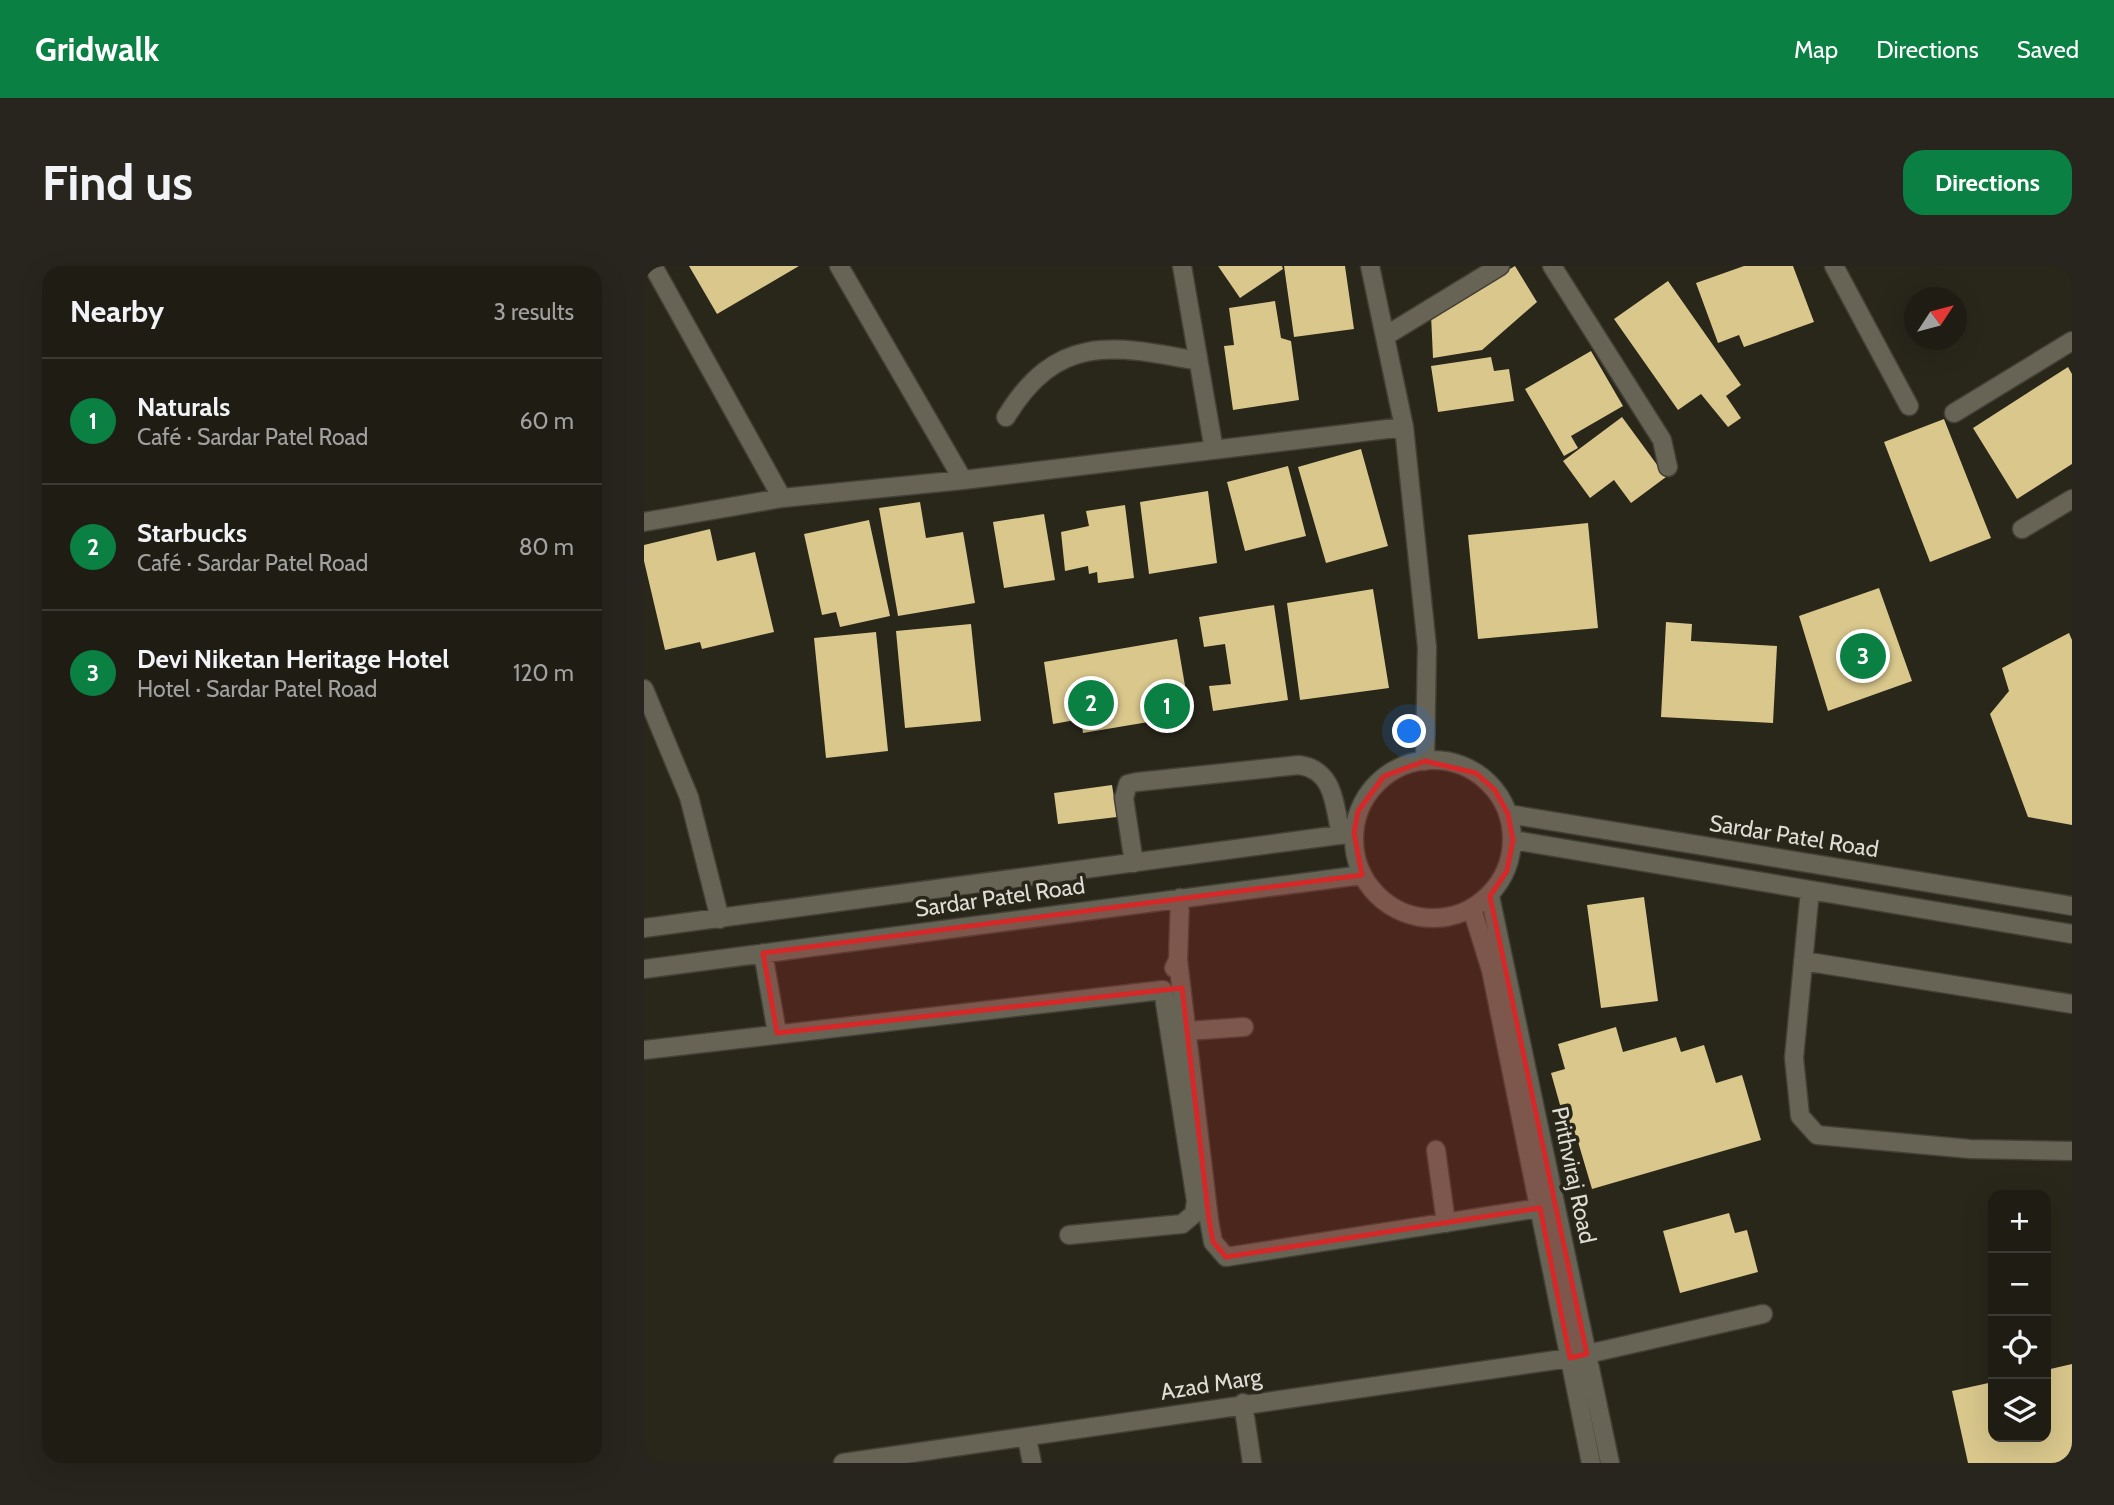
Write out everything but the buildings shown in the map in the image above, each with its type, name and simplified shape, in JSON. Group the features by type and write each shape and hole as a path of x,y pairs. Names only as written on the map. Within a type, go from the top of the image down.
{"street":[{"path":"653,266 782,498"},
{"path":"839,266 963,480"},
{"path":"1182,266 1214,450"},
{"path":"1370,266 1387,335 1404,427 1427,647 1425,761"},
{"path":"1387,335 1500,266"},
{"path":"1552,266 1662,440 1668,467"},
{"path":"1834,266 1909,406"},
{"path":"1954,413 2072,341"},
{"path":"1006,417 1021,393 1047,368 1084,351 1133,349 1198,362"},
{"path":"644,522 782,498 963,480 1404,427"},
{"path":"2022,529 2072,499"},
{"path":"644,689 689,797 720,919"},
{"path":"1134,863 1124,798 1128,784 1299,765 1322,772 1362,875 1382,900 1410,916 1442,919 1472,909 1489,896 1507,871 1513,840 1508,814 1495,790 1476,773 1451,762 1425,761 1403,765 1384,776 1369,792 1347,834"},
{"name":"Sardar Patel Road","path":"1508,814 2072,906"},
{"name":"Sardar Patel Road","path":"644,929 1347,834"},
{"path":"1513,840 2072,934"},
{"name":"Sardar Patel Road","path":"644,969 1362,875"},
{"path":"1810,890 1794,1058 1800,1116 1817,1135 1970,1149 2072,1151"},
{"name":"Prithviraj Road","path":"1489,896 1578,1356 1591,1463"},
{"path":"1180,898 1178,960 1209,1220 1213,1242 1226,1257 1540,1208"},
{"name":"Prithviraj Road","path":"1472,909 1491,970 1540,1208 1578,1356 1610,1463"},
{"path":"763,953 777,1033"},
{"path":"1069,1235 1182,1224 1194,1214 1196,1201 1163,990 1178,960"},
{"path":"1803,961 2072,1004"},
{"path":"644,1050 1163,990"},
{"path":"1187,1031 1244,1027"},
{"path":"1436,1150 1446,1223"},
{"name":"Azad Marg","path":"844,1463 1578,1356 1763,1314"},
{"path":"1243,1403 1252,1463"},
{"path":"1027,1438 1032,1463"}],"highlighted area":[{"path":"1425,761 1476,773 1495,790 1508,814 1513,840 1507,871 1490,896 1587,1354 1570,1358 1540,1208 1226,1257 1213,1242 1209,1220 1182,988 777,1033 763,953 1362,875 1354,833 1358,811 1384,776"}],"place":[{"name":"Devi Niketan Heritage Hotel","path":"1863,656"},
{"name":"Starbucks","path":"1091,703"},
{"name":"Naturals","path":"1167,706"}]}
